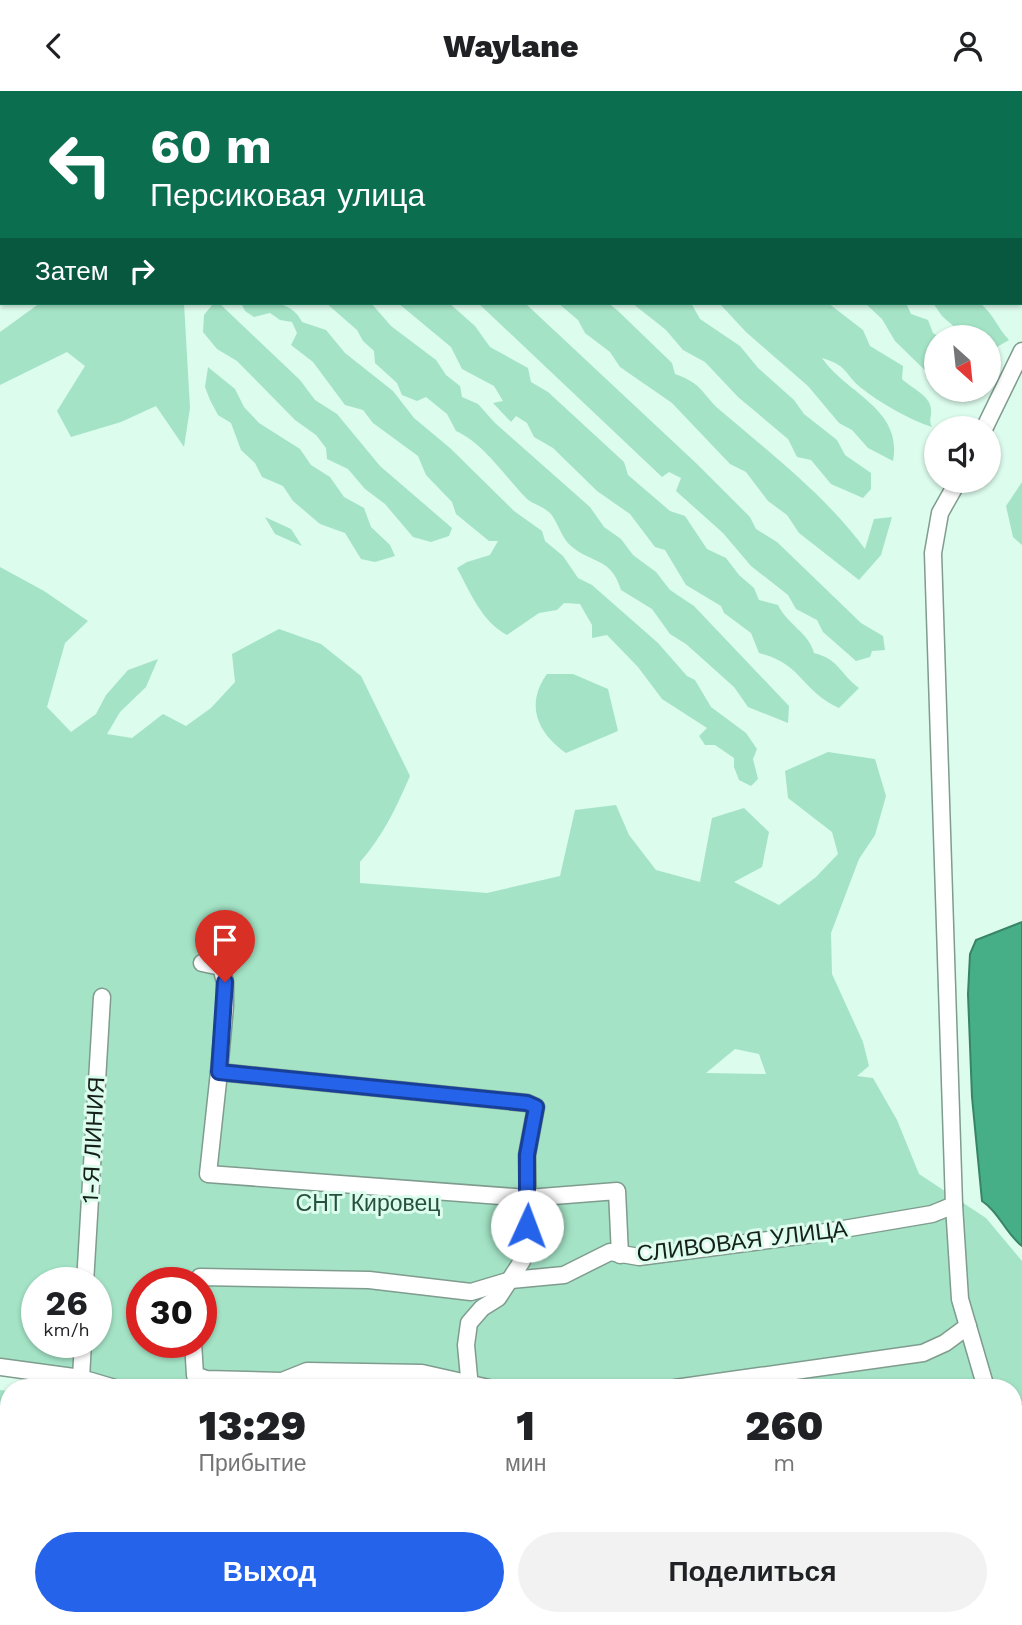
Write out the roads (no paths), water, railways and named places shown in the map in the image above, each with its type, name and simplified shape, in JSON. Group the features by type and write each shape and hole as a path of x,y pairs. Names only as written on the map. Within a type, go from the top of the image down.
{"street":[{"path":"990,416 1022,351"},
{"path":"951,493 940,513 933,553 954,1205 960,1299 983,1379"},
{"path":"202,963 221,967 225,982 208,1174 528,1198 618,1191 620,1255"},
{"name":"1-Я ЛИНИЯ","path":"86,1267 102,997"},
{"path":"219,1072 527,1103 536,1107 527,1155 528,1198 522,1261 498,1297 482,1308 469,1323 466,1345 470,1379"},
{"name":"СЛИВОВАЯ УЛИЦА","path":"217,1280 369,1280 471,1292 511,1280 564,1275 610,1252 639,1257 814,1234 933,1214 954,1205"},
{"path":"739,1379 923,1353 945,1343 968,1327"},
{"path":"81,1378 82,1358"},
{"path":"194,1358 195,1375 202,1379"},
{"path":"0,1367 84,1379"},
{"path":"300,1379 307,1371 422,1373 445,1379"}],"park label":[{"name":"СНТ Кировец","path":"368,1203"}]}
